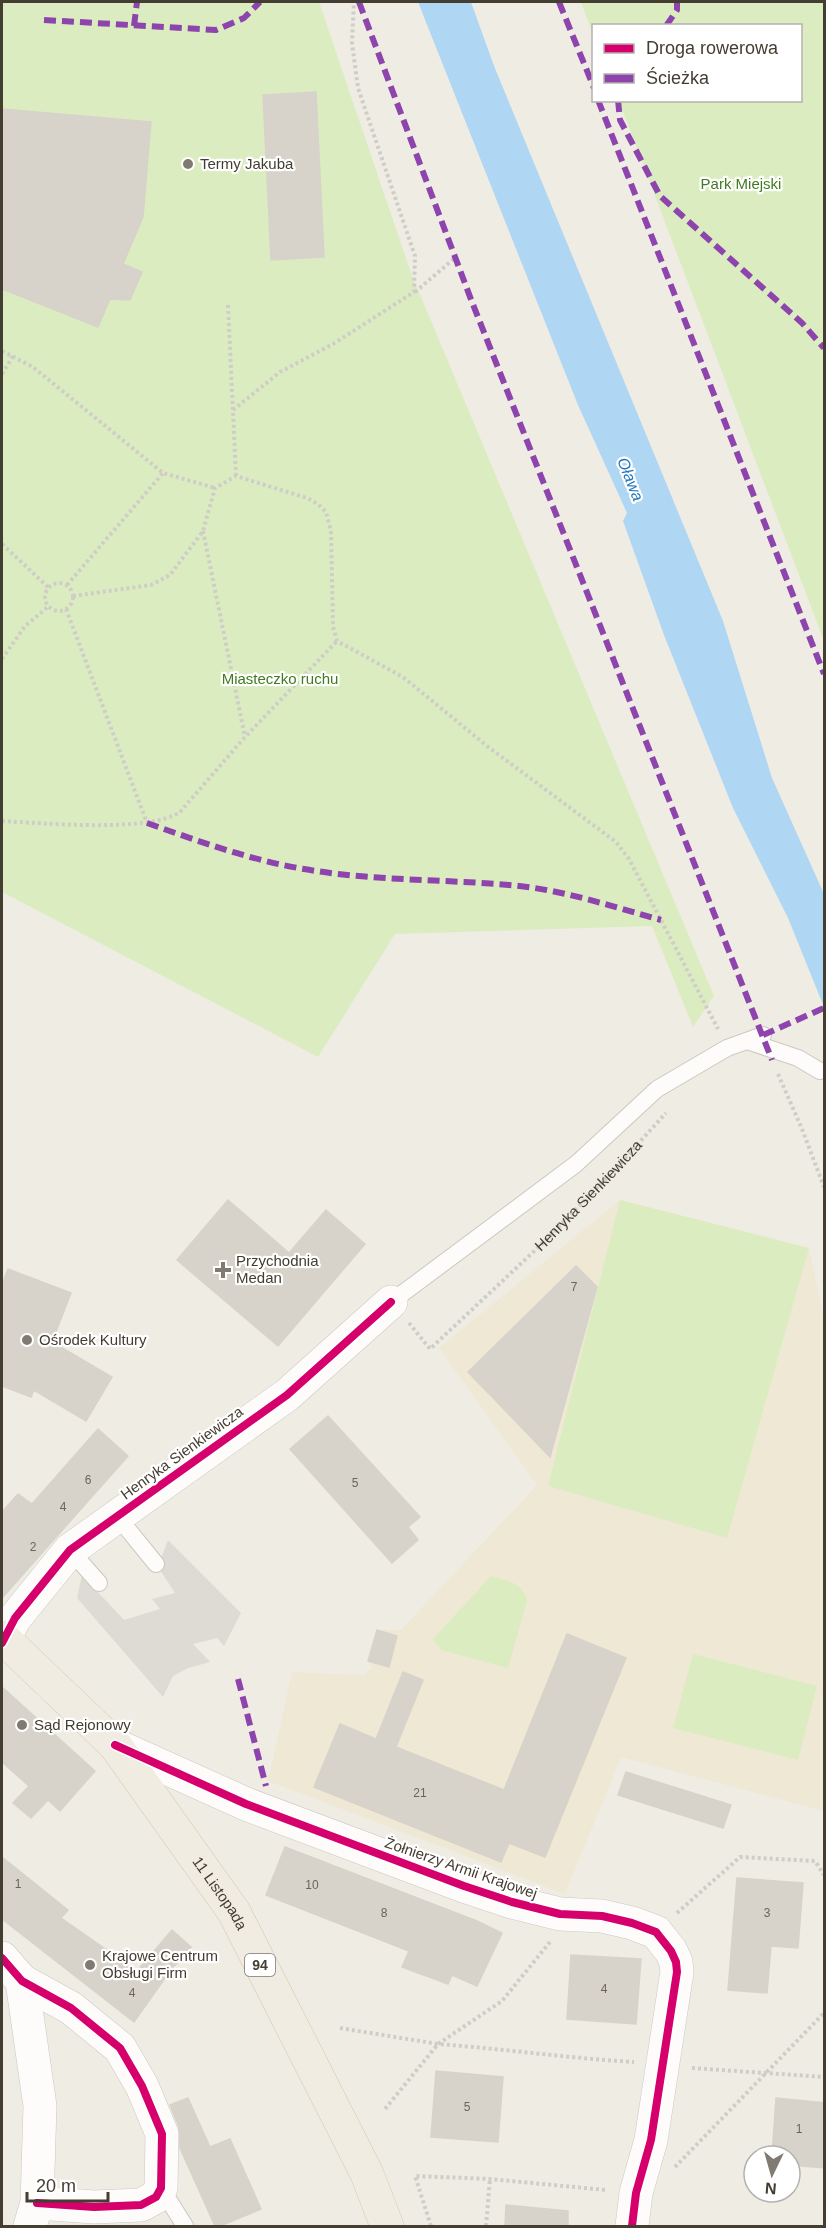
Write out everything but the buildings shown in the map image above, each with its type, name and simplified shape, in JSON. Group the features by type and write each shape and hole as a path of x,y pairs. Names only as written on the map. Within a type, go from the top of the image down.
{"main road":[{"name":"11 Listopada","path":"2,1640 115,1745 234,1912 368,2174 387,2226"}],"street":[{"name":"Henryka Sienkiewicza","path":"2,1640 15,1618 70,1550 287,1395 391,1302"},
{"name":"Żołnierzy Armii Krajowej","path":"115,1745 246,1804 464,1886 512,1902 560,1914 602,1916 632,1923 656,1932 671,1951 676,1962 676,1972 651,2140 636,2193 632,2226"},
{"path":"12,1970 71,2008 120,2048 142,2086 162,2134 161,2188 156,2197 141,2205 94,2207 34,2215 40,2106 12,1970"}],"lane":[{"name":"Henryka Sienkiewicza","path":"391,1302 576,1164 657,1089 727,1048 763,1035"},
{"path":"746,1041 798,1058 820,1071"},
{"path":"117,1516 156,1564"},
{"path":"70,1550 99,1582"},
{"path":"161,2188 185,2226"}],"path":[{"path":"354,2 352,43 358,88 415,256 414,292"},
{"path":"233,410 280,372 333,344 414,292 456,257"},
{"path":"228,305 236,476"},
{"path":"2,351 33,367 163,473 215,488"},
{"path":"2,374 13,356"},
{"path":"67,585 163,473"},
{"path":"73,596 151,585 170,575 203,531 215,488 236,476 307,498 318,504 326,513 330,531 333,627 337,641 403,677 487,746 616,842 629,859 727,1048"},
{"path":"203,531 245,737"},
{"path":"2,544 49,588"},
{"path":"59,583 67,585 73,596 70,606 58,610 49,606 45,594 49,588 59,583"},
{"path":"2,659 25,626 49,606"},
{"path":"66,609 147,823"},
{"path":"2,821 82,825 147,823 166,819 180,812 245,737 337,641"},
{"path":"776,1070 825,1187"},
{"path":"386,2109 438,2044 502,2001 552,1939"},
{"path":"671,2171 825,2013"},
{"path":"339,2028 438,2044 662,2066 825,2077"},
{"path":"431,2226 415,2176 615,2191"},
{"path":"486,2226 490,2180"}],"shaded area":[{"path":"620,1200 809,1248 824,1319 824,1811 621,1757 565,1894 268,1781 292,1672 364,1675 372,1668 368,1661 377,1630 401,1630 537,1485 439,1348"},
{"path":"168,1540 241,1613 224,1646 217,1638 193,1644 210,1662 188,1668 173,1676 163,1697 77,1598 82,1575 124,1620 160,1609 152,1599 175,1593 156,1564 159,1564"}],"green space":[{"name":"Miasteczko ruchu","path":"2,2 319,2 411,273 714,996 693,1027 652,926 395,934 318,1057 2,892"},
{"name":"Park Miejski","path":"581,2 824,2 824,641 619,102 802,102 802,24 592,24 592,32"},
{"path":"620,1200 809,1248 727,1538 548,1486"},
{"path":"491,1576 518,1586 527,1601 508,1668 441,1650 433,1639"},
{"path":"693,1654 817,1686 798,1760 673,1728"}],"water":[{"name":"Oława","path":"418,2 471,2 494,66 723,621 772,778 824,894 824,1007 788,918 733,808 664,635 623,521 627,513 578,405"}],"marked path":[{"path":"134,26 137,2"},
{"path":"44,20 216,30 244,18 260,2"},
{"path":"359,2 472,302 772,1060"},
{"path":"559,2 592,83"},
{"path":"667,24 677,10 677,2"},
{"path":"599,102 824,674"},
{"path":"618,102 620,120 660,196 802,323 824,348"},
{"path":"147,823 244,855 304,869 355,876 528,887 585,899 661,920"},
{"path":"763,1035 824,1008"},
{"path":"238,1679 266,1786"}],"cycle path":[{"path":"2,1643 15,1618 70,1550 287,1395 391,1302"},
{"path":"115,1745 246,1804 464,1886 512,1902 560,1914 602,1916 632,1923 656,1932 671,1951 677,1972 651,2140 636,2193 632,2226"},
{"path":"2,1958 22,1981 71,2008 120,2048 142,2086 162,2134 161,2188 156,2197 141,2205 94,2207 37,2203"}],"place":[{"name":"Termy Jakuba","path":"188,164"},
{"name":"Przychodnia Medan","path":"223,1270"},
{"name":"Ośrodek Kultury","path":"27,1340"},
{"name":"Sąd Rejonowy","path":"22,1725"},
{"name":"Krajowe Centrum Obsługi Firm","path":"90,1965"}]}
